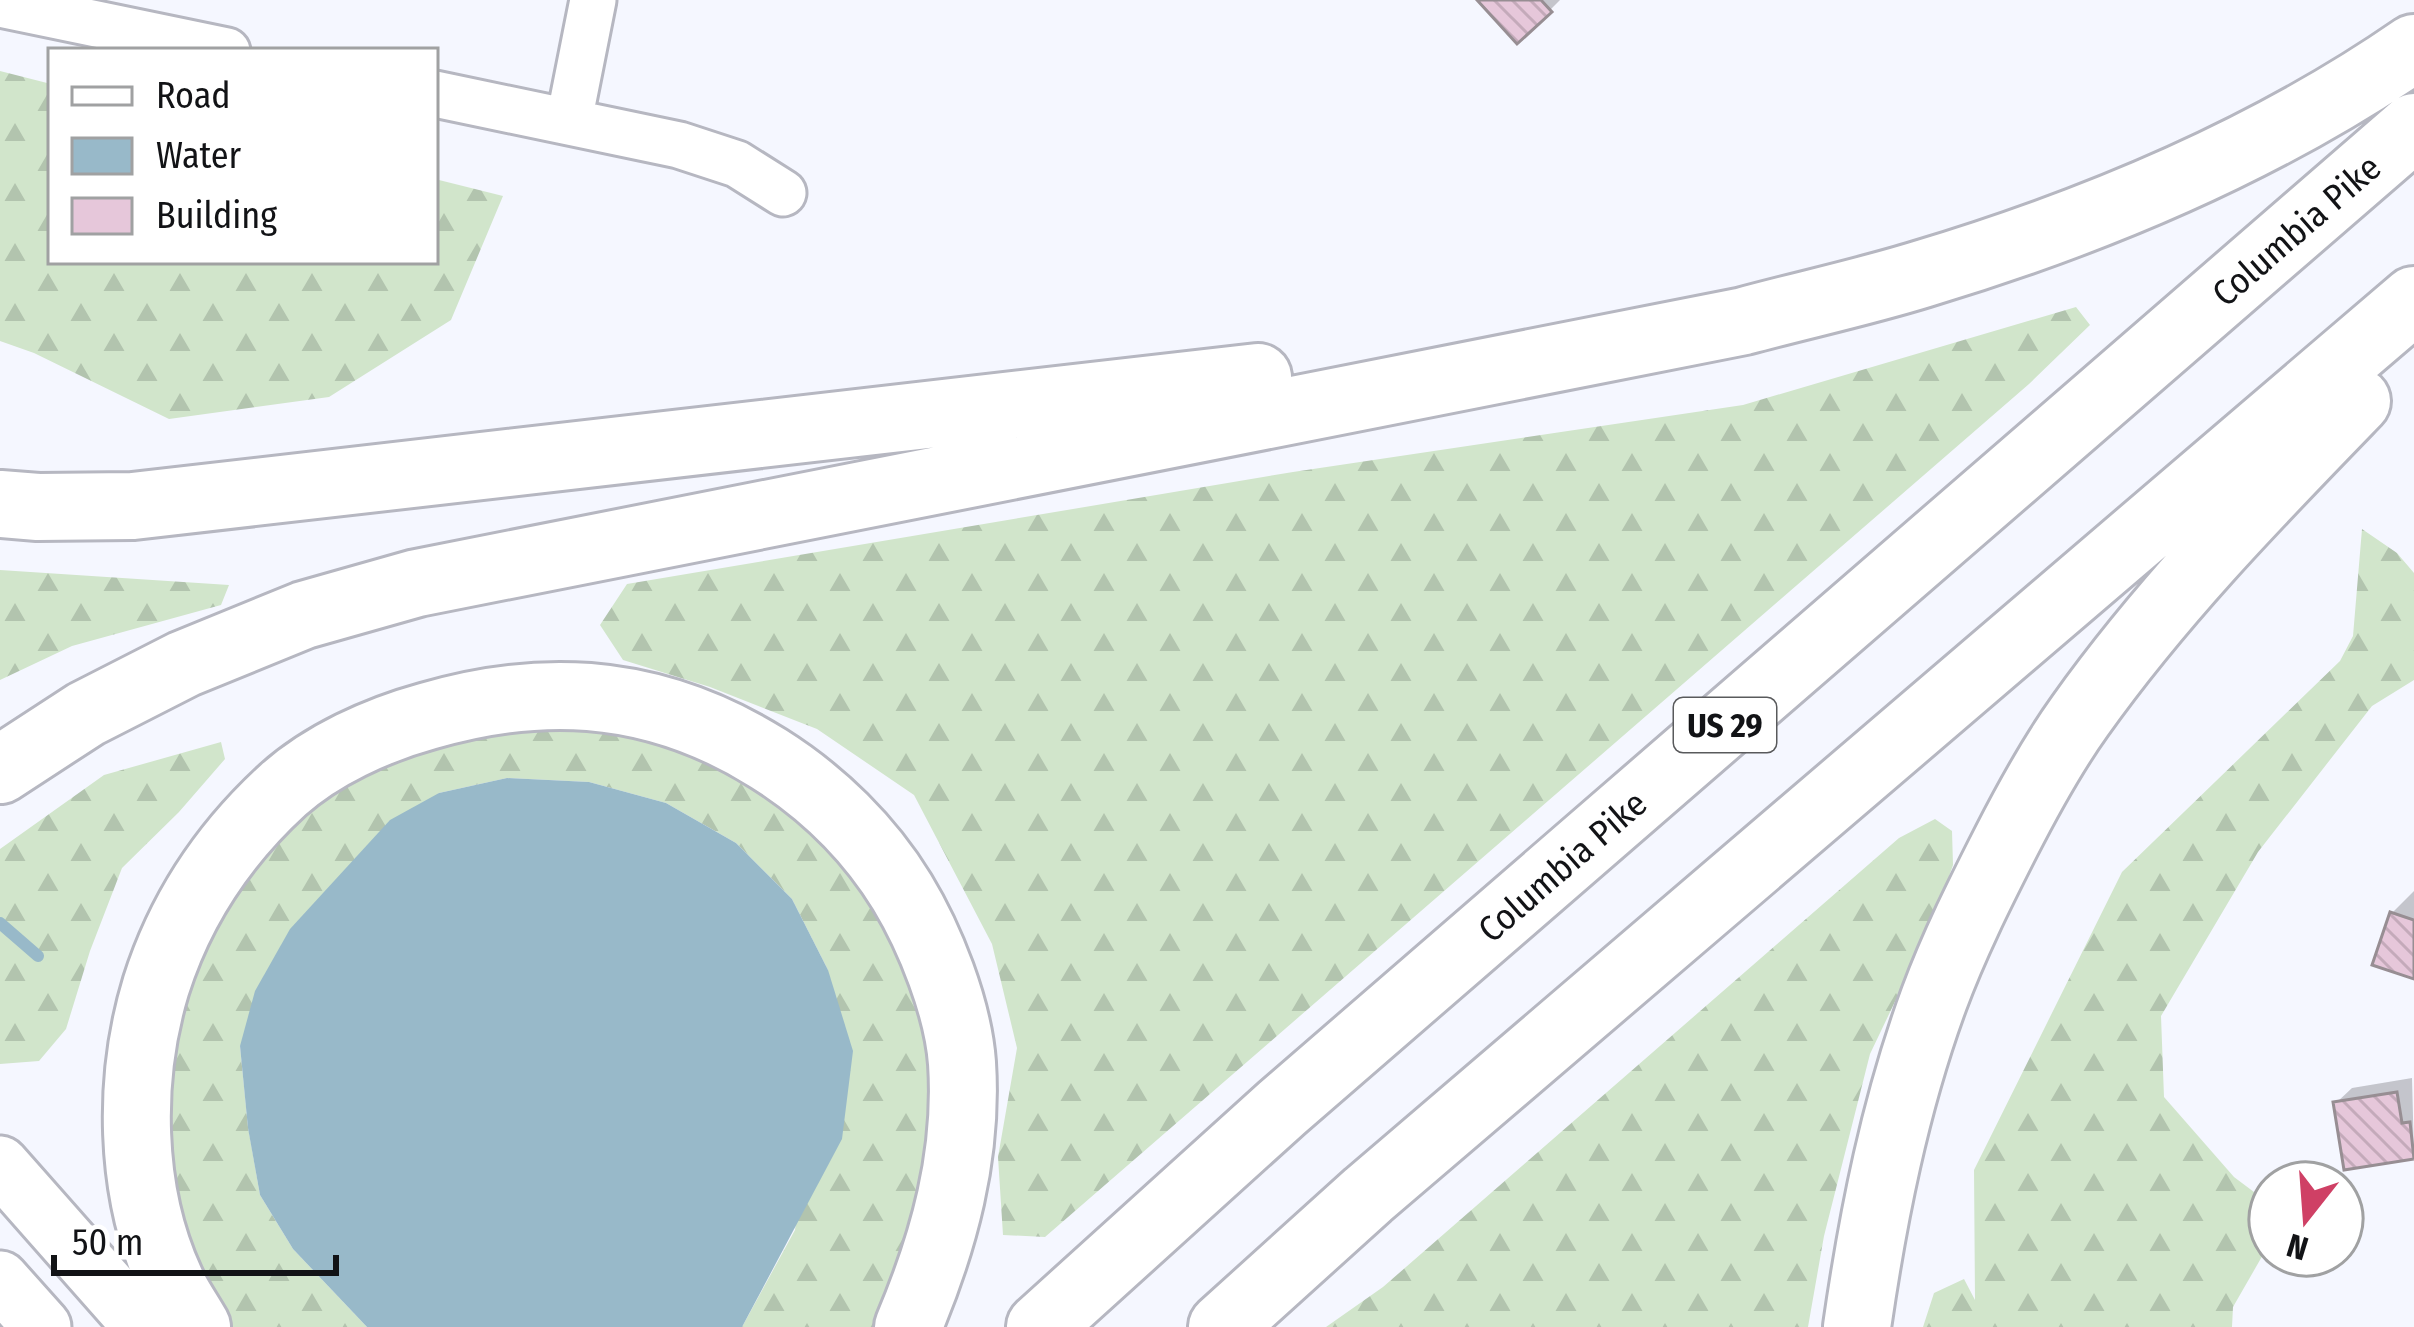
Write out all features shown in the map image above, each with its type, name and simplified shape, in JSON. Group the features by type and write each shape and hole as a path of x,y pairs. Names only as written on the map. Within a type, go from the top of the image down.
{"highway":[{"path":"0,770 86,714 184,664 304,615 417,583 1744,321 1922,274 2104,212 2258,142 2414,49"},
{"name":"Columbia Pike","path":"1040,1327 1300,1093 2414,127"},
{"path":"1222,1327 1386,1180 2414,300"},
{"path":"0,504 133,506 1744,321"},
{"path":"1857,1327 1870,1232 1898,1112 1934,1000 1969,913 2024,808 2077,719 2154,619 2414,343"},
{"path":"197,1327 170,1279 149,1217 138,1146 136,1084 146,1019 167,953 198,891 236,839 286,788 340,752 399,724 465,706 529,698 591,698 660,711 725,734 783,767 837,811 873,851 920,922 946,991 962,1059 962,1131 943,1232 908,1327"}],"main road":[{"path":"0,1165 143,1327"},
{"path":"0,1280 42,1327"}],"street":[{"path":"569,121 593,0"},
{"path":"0,4 213,48"},
{"path":"438,95 679,145 737,164 783,193"}],"green space":[{"path":"0,71 48,83 48,264 438,264 438,180 503,196 451,320 329,397 169,419 0,341"},
{"path":"2076,307 2090,325 2029,384 1045,1237 1003,1235 998,1157 1017,1048 992,944 914,795 817,729 710,687 623,660 600,625 627,584 1293,472 1743,405"},
{"path":"2362,529 2397,553 2414,573 2414,680 2372,706 2258,852 2161,1016 2164,1097 2246,1186 2249,1279 2233,1307 2232,1327 1923,1327 1934,1293 1964,1279 1975,1300 1974,1170 2122,872 2340,661 2353,636"},
{"path":"0,570 229,585 221,605 72,646 0,680"},
{"path":"505,728 643,732 735,767 827,830 876,898 915,981 937,1062 924,1204 874,1327 742,1327 795,1230 828,970 792,899 736,843 666,803 589,782 507,778 439,793 240,1046 260,1195 293,1249 367,1327 221,1327 178,1243 164,1054 201,934 292,810 406,747"},
{"path":"221,742 225,759 122,868 66,1029 39,1061 0,1064 0,849 104,775"},
{"path":"1935,819 1952,831 1953,865 1933,922 1870,1054 1824,1236 1808,1327 1326,1327 1383,1287 1899,838"}],"water":[{"path":"507,778 589,782 666,803 736,843 792,899 828,970 853,1051 842,1139 742,1327 367,1327 293,1249 260,1195 240,1046 255,991 290,929 390,820 439,793"}],"building":[{"path":"1477,0 1541,0 1552,12 1517,44"},
{"path":"2390,912 2414,920 2414,979 2372,965"},
{"path":"2397,1092 2402,1123 2410,1122 2414,1159 2366,1167 2366,1159 2342,1159 2333,1102"}],"waterway":[{"path":"0,923 38,956"}]}
